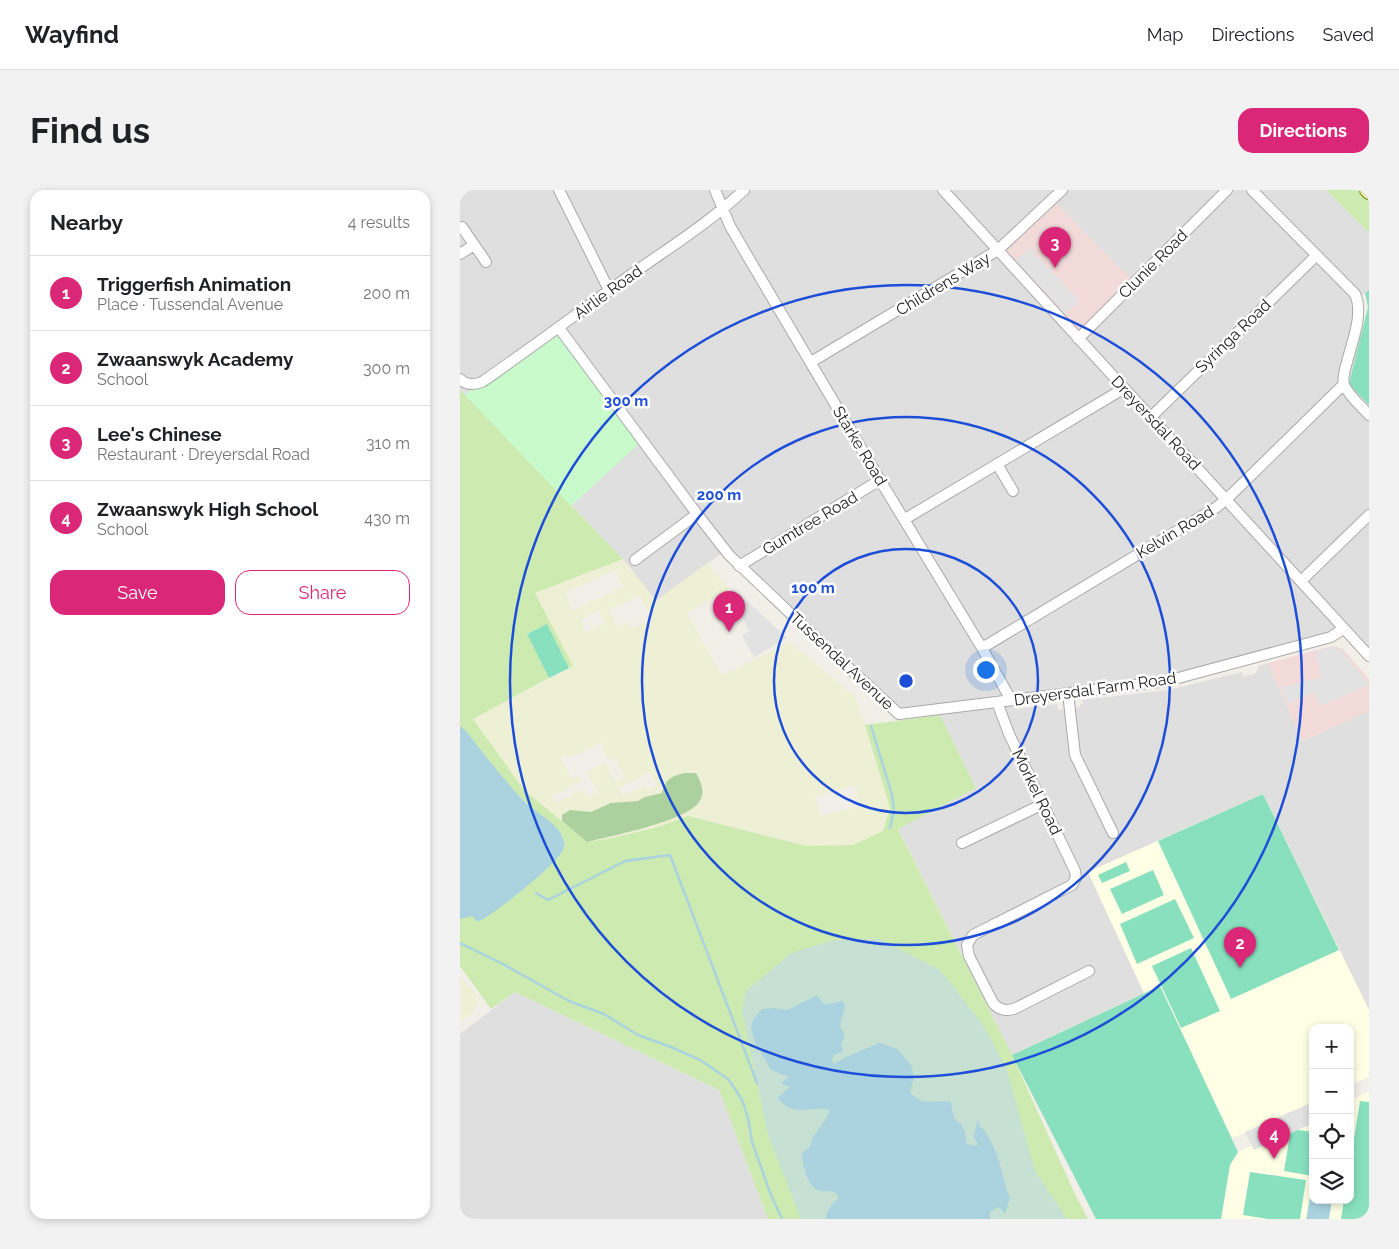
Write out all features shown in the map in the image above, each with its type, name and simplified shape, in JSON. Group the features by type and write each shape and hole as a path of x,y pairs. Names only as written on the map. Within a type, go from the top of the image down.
{"street":[{"path":"559,190 609,290"},
{"name":"Starke Road","path":"715,190 730,226 982,648 1011,700"},
{"name":"Airlie Road","path":"464,381 476,384 482,382 724,209 744,190"},
{"name":"Dreyersdal Road","path":"943,190 1369,656"},
{"name":"Childrens Way","path":"811,362 998,250 1062,190"},
{"name":"Clunie Road","path":"1078,339 1227,190"},
{"path":"1252,190 1353,292 1357,299 1358,319 1345,368 1344,384 1349,393 1369,415"},
{"path":"462,226 486,262"},
{"path":"460,254 474,244"},
{"name":"Syringa Road","path":"1151,417 1316,256"},
{"name":"Tussendal Avenue","path":"559,328 697,514 739,566 883,701 900,714"},
{"name":"Kelvin Road","path":"982,648 1217,507 1344,384"},
{"path":"905,519 1124,388"},
{"path":"997,464 1013,491"},
{"name":"Gumtree Road","path":"739,566 880,480"},
{"path":"635,560 697,514"},
{"path":"1302,581 1369,515"},
{"name":"Dreyersdal Farm Road","path":"900,714 1168,681 1331,637 1343,629"},
{"path":"1068,693 1075,755 1113,833"},
{"name":"Morkel Road","path":"997,702 1009,734 1075,870 1076,878 1072,885 977,933 969,940 967,950 969,956 993,1003 1004,1010 1014,1009 1089,972"},
{"path":"962,843 1043,804"}],"shaded area":[{"path":"460,190 1326,190 1369,233 1369,290 1357,299 1369,415 1369,656 1343,629 1167,681 1011,700 1016,709 1057,704 1058,710 1080,707 1080,704 1083,704 1082,700 1168,690 1242,672 1243,677 1255,674 1259,666 1268,663 1302,741 1369,711 1369,1010 1263,794 1088,872 1144,993 1012,1055 898,828 976,788 937,710 899,714 726,550 656,601 623,559 460,390"},
{"path":"1054,201 1133,281 1079,335 1002,250"},
{"path":"1030,248 1079,301 1065,314 1016,261"},
{"path":"623,559 656,601 707,563 730,589 687,613 722,676 790,642 855,696 890,808 883,831 854,845 807,846 688,816 658,827 587,842 524,790 473,719 573,666 535,593","holes":["615,570 623,587 573,610 565,593","640,595 651,619 632,628 629,622 617,627 609,610","599,611 605,623 585,632 580,620","603,742 604,744 601,746 608,761 615,757 625,777 615,782 605,763 587,772 598,793 589,797 584,789 556,803 552,796 581,782 579,776 572,779 561,757 567,754 570,758","650,772 657,786 649,790 646,785 623,796 619,788","855,786 860,806 820,816 815,796"]},
{"path":"734,589 787,638 754,657 742,636 749,631 730,592"},
{"path":"1333,646 1343,649 1369,679 1369,711 1302,741 1268,663"},
{"path":"1333,647 1343,652 1369,685 1321,706 1314,692 1288,704 1281,688 1321,677 1315,652"},
{"path":"1263,794 1369,1010 1369,1077 1354,1083 1354,1024 1309,1024 1309,1104 1232,1138 1160,986 1144,993 1088,872"},
{"path":"880,939 940,970 984,1026 1006,1067 1035,1171 1067,1219 990,1219 989,1211 999,1207 1006,1213 1010,1198 986,1131 979,1125 978,1146 966,1144 965,1132 961,1124 954,1118 942,1100 925,1102 910,1092 914,1078 848,1056 834,1064 832,1060 845,1035 840,1026 841,1016 825,1005 817,995 787,1010 775,1008 755,1043 771,1070 789,1077 790,1087 812,1110 820,1108 830,1110 813,1137 802,1163 811,1184 818,1190 835,1192 839,1198 826,1219 801,1219 768,1135 742,1012 745,992 791,953 834,940"},
{"path":"460,977 476,994 478,1003 474,1011 460,1022"},
{"path":"515,992 719,1090 768,1219 460,1219 460,1034"},
{"path":"1369,1092 1369,1219 1221,1219 1230,1165 1238,1152 1309,1120 1309,1204 1354,1204 1354,1098"},
{"path":"1309,1104 1309,1125 1254,1150 1245,1132"}],"green space":[{"path":"1326,190 1367,190 1369,192 1369,233"},
{"path":"1369,290 1369,405 1349,384 1368,307 1365,293"},
{"path":"559,329 642,441 571,506 465,395 477,384"},
{"path":"460,390 623,559 535,593 573,666 569,668 547,624 527,634 549,678 473,719 524,790 587,842 658,827 688,816 807,846 853,845 883,831 890,808 865,725 940,715 976,788 898,829 1012,1055 1088,1219 768,1219 719,1090 515,992 491,1009 460,966"},
{"path":"547,624 569,668 549,678 527,634"},
{"path":"684,773 696,773 702,788 701,799 692,809 665,821 630,832 587,842 562,821 562,815 570,810 591,812 611,803 638,801 645,797 662,793 669,779"},
{"path":"1263,794 1339,950 1231,999 1158,841"},
{"path":"1126,862 1130,871 1102,883 1098,875"},
{"path":"1153,870 1164,895 1122,914 1110,889"},
{"path":"1175,899 1194,938 1137,964 1120,924"},
{"path":"1191,948 1220,1011 1181,1028 1152,966"},
{"path":"1160,986 1238,1152 1230,1165 1221,1219 1096,1219 1012,1055"},
{"path":"1360,1101 1369,1102 1369,1219 1341,1219 1343,1204 1354,1204 1354,1139"},
{"path":"1291,1129 1309,1131 1309,1175 1284,1171"},
{"path":"1250,1172 1306,1180 1300,1219 1268,1219 1243,1215"}],"water":[{"path":"460,726 522,799 550,821 564,839 564,848 558,857 538,877 498,909 479,921 472,916 460,919"},
{"path":"817,995 825,1005 842,1001 845,1005 840,1026 845,1035 841,1044 843,1052 834,1055 832,1060 834,1064 880,1043 897,1049 911,1065 914,1078 910,1092 925,1102 951,1102 954,1118 961,1124 965,1132 967,1144 978,1146 974,1136 978,1118 979,1125 991,1140 995,1150 1010,1198 1005,1214 999,1207 990,1211 990,1219 826,1219 830,1207 839,1198 835,1192 814,1188 804,1168 802,1153 810,1147 813,1137 830,1110 796,1110 784,1104 778,1098 790,1087 781,1083 789,1077 771,1070 755,1043 751,1027 753,1020 762,1009 775,1008 787,1010"},
{"path":"1309,1202 1331,1204 1329,1219 1306,1219"}],"waterway":[{"path":"871,726 892,795 894,809 890,828"},
{"path":"536,893 548,900 625,861 670,855 757,1083"},
{"path":"460,943 501,963 569,1001 604,1014 638,1035 700,1060 728,1079 743,1102 752,1142 771,1195 782,1219"}],"place":[{"name":"Lee's Chinese","path":"1055,268"},
{"name":"Triggerfish Animation","path":"729,632"},
{"name":"Zwaanswyk Academy","path":"1240,968"},
{"name":"Zwaanswyk High School","path":"1274,1159"}]}
